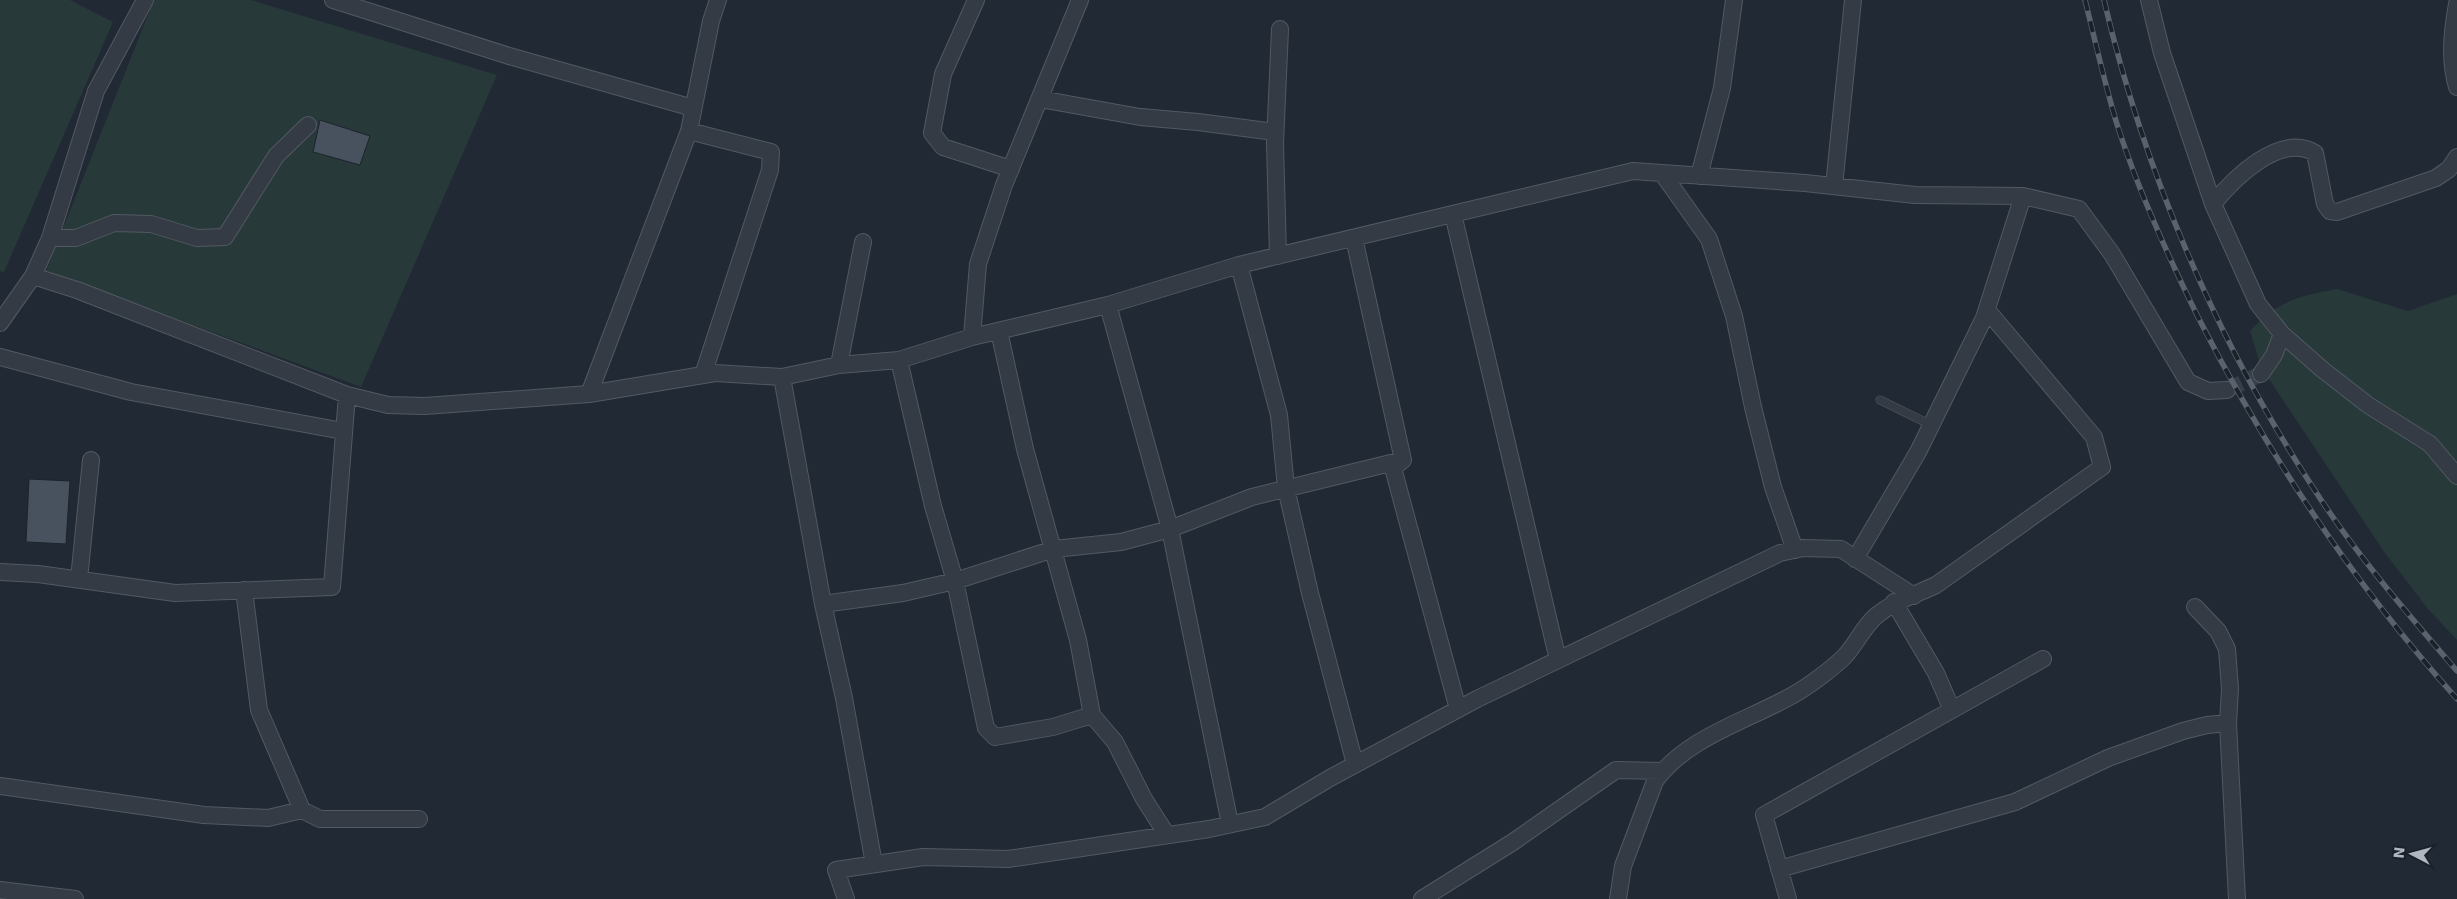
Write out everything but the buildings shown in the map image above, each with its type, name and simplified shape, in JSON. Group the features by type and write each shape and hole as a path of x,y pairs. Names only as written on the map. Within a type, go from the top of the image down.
{"street":[{"path":"0,323 33,276 50,238 96,91 145,0"},
{"path":"333,0 509,56 693,108"},
{"path":"589,394 689,131 711,21 718,0"},
{"path":"976,0 943,74 932,133 944,147 1011,169"},
{"path":"972,337 978,264 1011,169 1080,0"},
{"path":"1699,176 1722,88 1734,0"},
{"path":"1834,186 1853,0"},
{"path":"2149,0 2162,53 2213,204 2258,304 2282,334 2368,405 2430,444 2457,476"},
{"path":"2457,4 2451,69 2457,87"},
{"path":"1278,256 1275,132 1280,29"},
{"path":"1040,99 1140,118 1198,122 1275,132"},
{"path":"50,238 76,238 114,223 151,224 197,238 225,237 276,156 308,124"},
{"path":"689,131 771,152 770,170 702,375"},
{"path":"2213,204 2236,179 2257,162 2276,153 2296,148 2308,149 2315,153 2325,204 2330,211 2337,212 2436,178 2449,169 2457,157"},
{"path":"33,276 77,290 347,395 388,405 425,406 589,394 715,372 782,377 839,365 899,360 972,337 1108,304 1240,265 1633,171 1915,194 2024,196 2079,210 2112,254 2188,382 2208,391 2227,390"},
{"path":"1662,173 1709,239 1734,316 1753,407 1769,469 1795,550"},
{"path":"1855,559 1918,452 1987,310 2024,196"},
{"path":"1453,214 1558,660"},
{"path":"1354,238 1403,460"},
{"path":"839,365 863,242"},
{"path":"1240,265 1279,415 1286,488 1355,764"},
{"path":"1108,304 1170,529 1230,824"},
{"path":"1618,899 1623,866 1655,781 1662,770 1692,746 1795,694 1844,656 1874,618 1894,602 1914,596 1936,585 2102,467 2094,437 1987,310"},
{"path":"999,331 1025,449 1078,640 1092,715 1115,742 1144,799 1168,835"},
{"path":"2261,374 2274,355 2282,334"},
{"path":"0,357 131,392 343,431"},
{"path":"899,360 933,506 955,581 986,728 995,737 1053,727 1092,715"},
{"path":"782,377 823,604 844,698 874,864"},
{"path":"0,572 79,579 175,593 332,587 347,395"},
{"path":"79,579 91,460"},
{"path":"823,604 904,593 955,581 1054,549 1121,542 1170,529 1252,497 1403,460"},
{"path":"1403,460 1393,468 1458,709"},
{"path":"846,899 836,870 923,858 1008,859 1168,835 1265,817 1355,764 1458,709 1780,554 1803,548 1841,549 1914,596"},
{"path":"244,590 259,710 302,810"},
{"path":"1894,602 1936,673 1952,710"},
{"path":"2195,608 2218,630 2227,649 2230,689 2228,723 2237,899"},
{"path":"1788,899 1764,815 2043,659"},
{"path":"1779,869 2015,802 2108,758 2183,731 2208,725 2228,723"},
{"path":"1422,899 1514,842 1616,770 1662,770"},
{"path":"0,786 204,815 268,818 302,810 320,819 419,819"},
{"path":"0,890 75,899"}],"lane":[{"path":"1880,400 1932,425"}],"shaded area":[{"path":"0,0 70,0 113,22 4,272 0,271"},
{"path":"154,0 251,0 497,75 361,387 46,271"},
{"path":"2337,289 2408,311 2457,294 2457,640 2428,609 2385,553 2261,367 2250,331 2270,313 2289,301"}],"tunnel":[{"path":"2227,390 2261,374"}],"railway":[{"path":"2085,0 2112,106 2133,171 2175,269 2225,368 2254,419 2315,517 2383,610 2457,699"},
{"path":"2104,0 2120,64 2162,190 2187,252 2245,372 2277,430 2345,534 2400,604 2457,671"}]}
